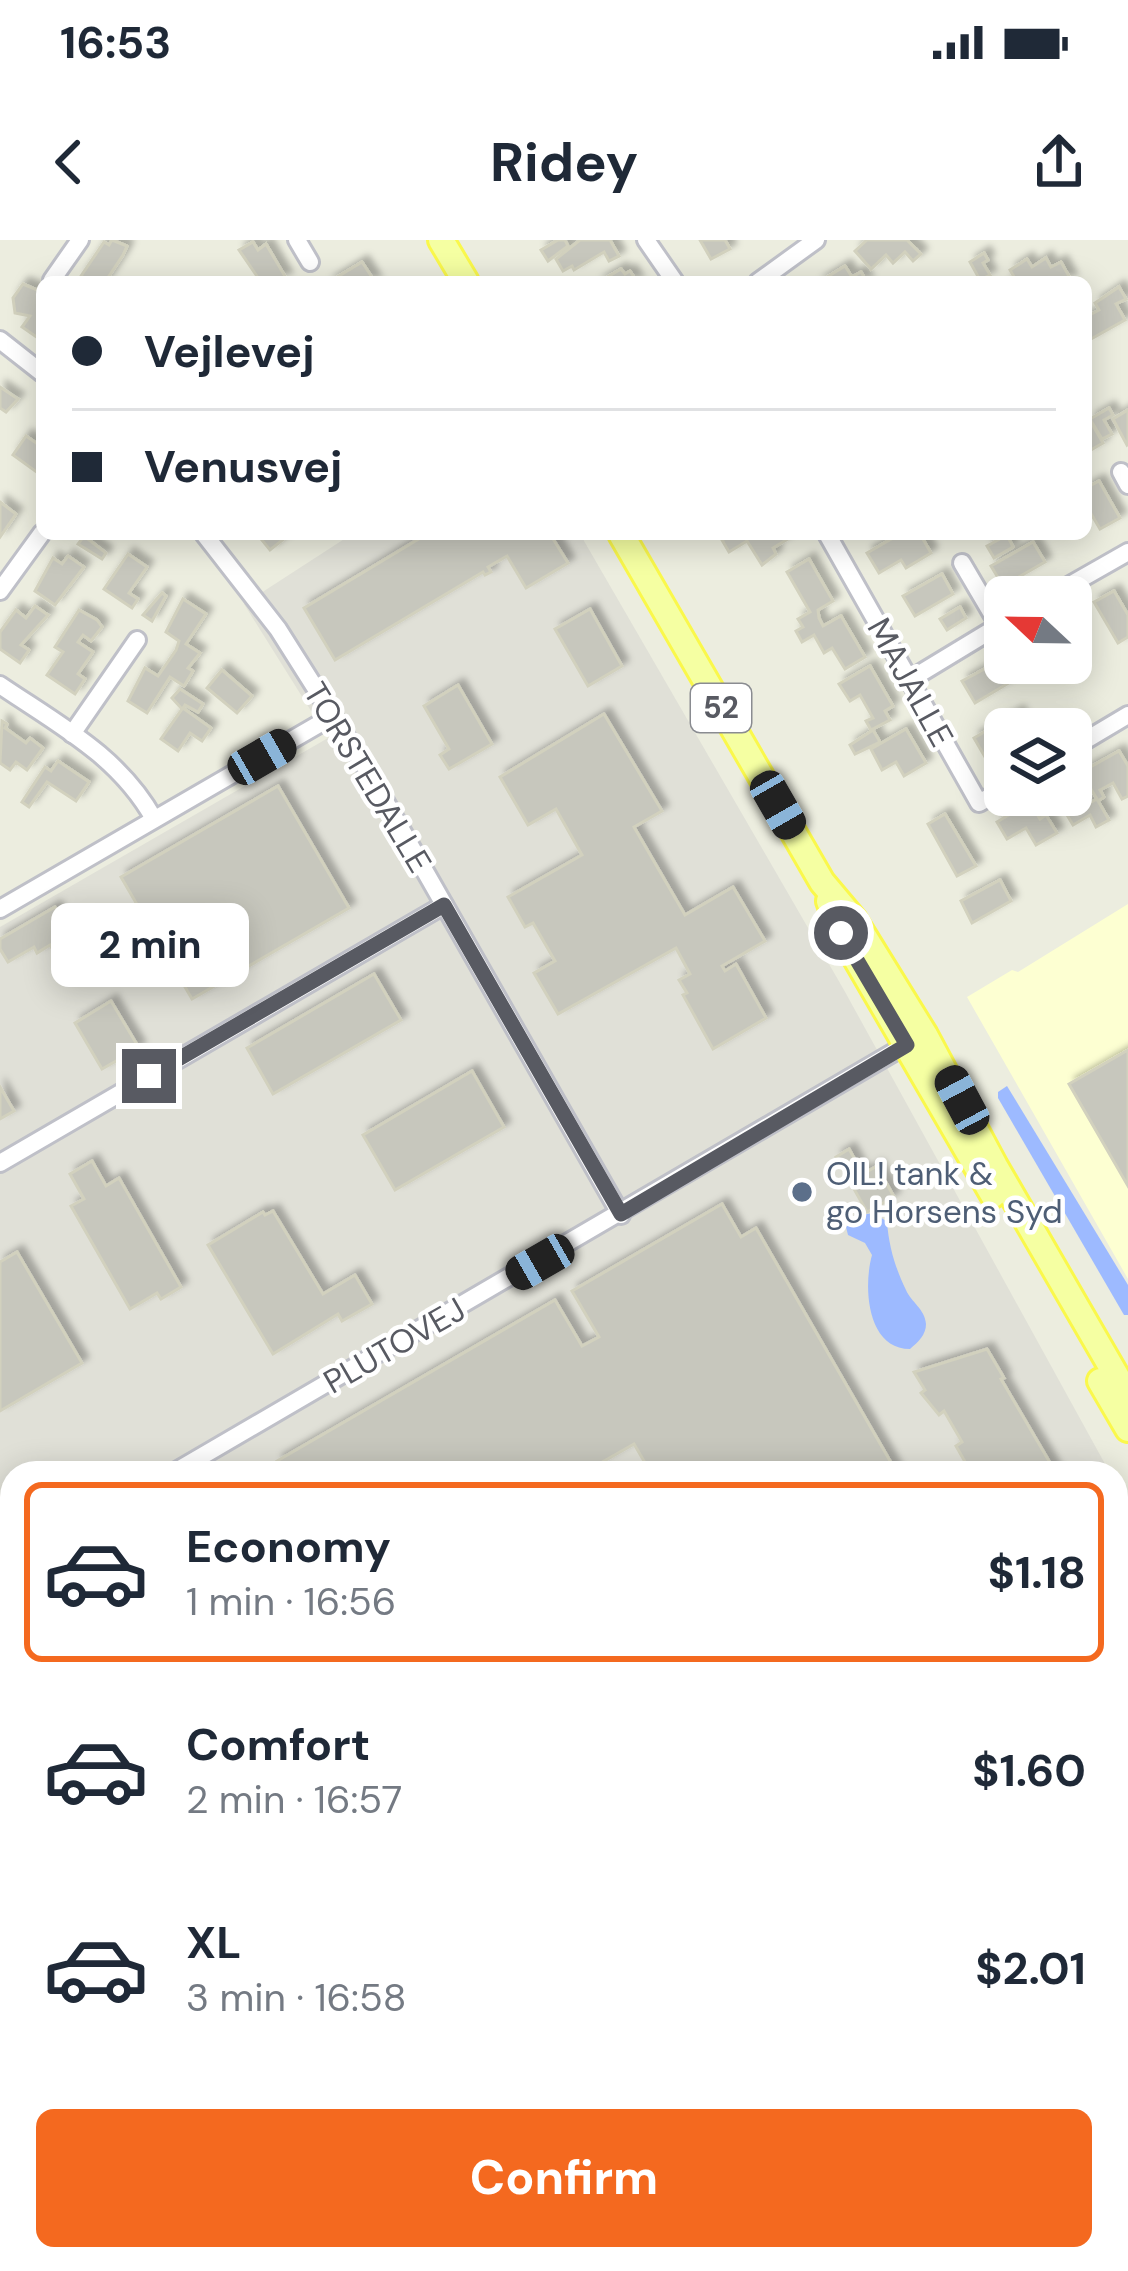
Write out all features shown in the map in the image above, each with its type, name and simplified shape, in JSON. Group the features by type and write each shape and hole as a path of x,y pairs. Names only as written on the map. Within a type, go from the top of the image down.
{"main road":[{"path":"441,240 462,276"},
{"path":"459,240 479,276"},
{"name":"52","path":"624,540 822,882 841,933 995,1166 1128,1396"},
{"name":"52","path":"916,1040 1128,1429"},
{"path":"1096,1374 1128,1419"}],"street":[{"path":"55,276 80,240"},
{"path":"297,240 310,262"},
{"path":"646,240 671,276"},
{"path":"766,276 816,240"},
{"path":"0,340 36,368"},
{"path":"0,591 36,540"},
{"name":"TORSTEDALLE","path":"212,540 278,629 333,716 621,1214"},
{"name":"MAJALLE","path":"830,540 979,803 984,800"},
{"path":"1086,576 1128,552"},
{"path":"962,563 984,597"},
{"path":"910,679 984,635"},
{"path":"72,734 137,640"},
{"path":"0,686 128,777 154,819"},
{"path":"1092,729 1128,715"},
{"path":"0,909 333,716"},
{"path":"0,1163 444,905"},
{"name":"PLUTOVEJ","path":"194,1461 916,1040"}],"shaded area":[{"path":"343,540 583,540 844,990 1103,1461 0,1461 0,927 328,738 244,604"},
{"path":"1128,904 1128,1279 967,997 1012,970 1018,972"}],"water":[{"path":"1007,1086 1128,1285 1128,1315 998,1098"},
{"path":"875,1213 887,1222 899,1273 925,1319 923,1335 910,1349 885,1339 877,1328 869,1299 872,1255 865,1243 848,1235 846,1227 858,1215"}],"building":[{"path":"112,240 127,246 109,276 81,276 104,242 109,245"},
{"path":"565,240 568,246 548,261 541,250"},
{"path":"580,240 610,240 619,256 609,261 604,252 574,270 572,266 563,271 556,259"},
{"path":"700,240 725,240 730,249 711,259"},
{"path":"867,240 907,240 921,254 913,261 905,252 893,263 886,255 871,269 855,251"},
{"path":"253,242 258,250 266,244 285,276 257,276 239,250"},
{"path":"984,253 990,275 978,276 970,262"},
{"path":"1046,258 1051,267 1061,262 1069,276 1013,276 1010,270 1027,259 1032,267"},
{"path":"362,262 371,276 339,276"},
{"path":"845,266 851,276 829,276"},
{"path":"23,284 36,289 36,337 22,327 30,316 15,313 13,298"},
{"path":"1119,287 1126,299 1116,304 1125,320 1092,338 1092,314 1099,310 1095,303"},
{"path":"0,387 18,399 6,412 0,408"},
{"path":"1109,408 1113,415 1104,420 1112,434 1102,439 1092,418"},
{"path":"1128,410 1128,444 1127,445 1113,419"},
{"path":"1092,424 1103,443 1092,449"},
{"path":"26,436 36,443 36,472 13,455"},
{"path":"1099,481 1120,518 1100,529 1092,515 1092,485"},
{"path":"0,502 16,514 0,537"},
{"path":"89,540 106,553 102,559 78,544"},
{"path":"262,540 282,540 270,550"},
{"path":"417,540 554,540 568,563 526,588 507,556 488,567 491,572 483,572 335,660 304,608"},
{"path":"722,540 786,540 773,548 776,554 762,565 747,541 729,552"},
{"path":"890,540 923,540 931,553 906,568 901,560 879,573 867,553"},
{"path":"1010,540 1013,547 994,558 987,546"},
{"path":"1033,542 1045,562 1020,576 997,576 991,566"},
{"path":"128,554 147,567 129,593 138,599 132,608 104,589"},
{"path":"68,556 84,567 55,605 35,591 53,558 62,564"},
{"path":"809,559 833,601 818,610 823,626 841,616 865,657 845,669 832,648 824,653 814,635 802,642 796,631 803,627 798,619 810,612 787,572"},
{"path":"942,574 953,594 915,616 903,596"},
{"path":"1114,591 1128,615 1128,637 1118,643 1094,602"},
{"path":"162,593 166,596 152,621 143,615"},
{"path":"183,599 206,614 186,644 200,653 188,668 193,671 184,686 170,677 147,713 128,701 145,668 158,676 176,650 179,641 166,632"},
{"path":"35,606 48,615 21,645 29,650 20,663 0,649 0,632 16,610 26,618"},
{"path":"960,607 966,618 947,630 940,619"},
{"path":"590,609 622,666 588,686 555,629"},
{"path":"79,610 102,627 91,641 83,635 78,642 93,652 78,674 85,679 75,694 47,675 63,652 55,647"},
{"path":"870,666 893,706 885,711 890,720 871,730 866,721 873,718 860,695 850,701 839,684"},
{"path":"984,669 984,684 1007,684 975,703 962,681"},
{"path":"222,670 252,696 237,713 207,688"},
{"path":"458,685 492,744 449,769 440,755 449,749 424,706"},
{"path":"180,689 203,704 198,712 183,708 211,728 202,741 190,733 178,751 161,739 182,709 172,698"},
{"path":"604,714 662,811 634,827 685,915 733,887 765,941 722,966 725,971 736,964 766,1018 713,1049 683,995 687,993 679,980 690,974 676,948 558,1014 534,973 555,961 533,923 525,927 508,897 582,855 556,809 528,825 500,777"},
{"path":"2,721 26,743 30,738 43,748 27,770 16,762 10,770 0,763"},
{"path":"906,729 926,763 904,776 896,762 882,770 871,749"},
{"path":"873,730 880,742 855,754 850,745"},
{"path":"984,732 984,755 974,738"},
{"path":"1119,751 1128,766 1128,796 1122,799 1113,783 1100,790 1104,797 1098,801 1109,820 1096,827 1090,816 1092,802 1097,799 1092,791 1092,766"},
{"path":"58,761 89,782 76,801 47,782 29,807 22,802 45,767 51,771"},
{"path":"278,786 349,908 192,999 121,877"},
{"path":"945,814 976,866 957,876 928,824"},
{"path":"1007,816 1047,816 1057,833 1036,845 1026,828 1007,839 997,822"},
{"path":"1068,816 1088,816 1073,825"},
{"path":"1000,880 1011,901 972,923 961,901"},
{"path":"55,907 76,941 55,953 50,945 37,953 34,947 8,962 0,939"},
{"path":"374,974 401,1020 273,1094 247,1048"},
{"path":"111,1001 139,1048 102,1069 75,1023"},
{"path":"1128,1050 1128,1186 1069,1084"},
{"path":"472,1071 504,1127 395,1190 363,1135"},
{"path":"0,1087 14,1111 0,1119"},
{"path":"849,1149 863,1174 877,1166 894,1197 867,1212 836,1157"},
{"path":"92,1161 106,1186 119,1178 181,1287 161,1299 157,1293 130,1309 71,1206 84,1199 70,1174"},
{"path":"722,1204 741,1237 756,1228 890,1461 644,1461 634,1444 604,1461 277,1461 555,1300 582,1346 599,1337 572,1291"},
{"path":"273,1211 323,1294 355,1275 372,1304 342,1321 338,1314 273,1354 208,1245 263,1212"},
{"path":"17,1252 82,1363 0,1411 0,1262"},
{"path":"987,1349 1049,1461 965,1461 956,1446 962,1442 944,1411 939,1415 921,1393 925,1390 914,1372"}],"place":[{"name":"OIL! tank & go Horsens Syd","path":"802,1192"}],"route":[{"path":"149,1076 444,905 621,1214 907,1045 841,933"}]}
